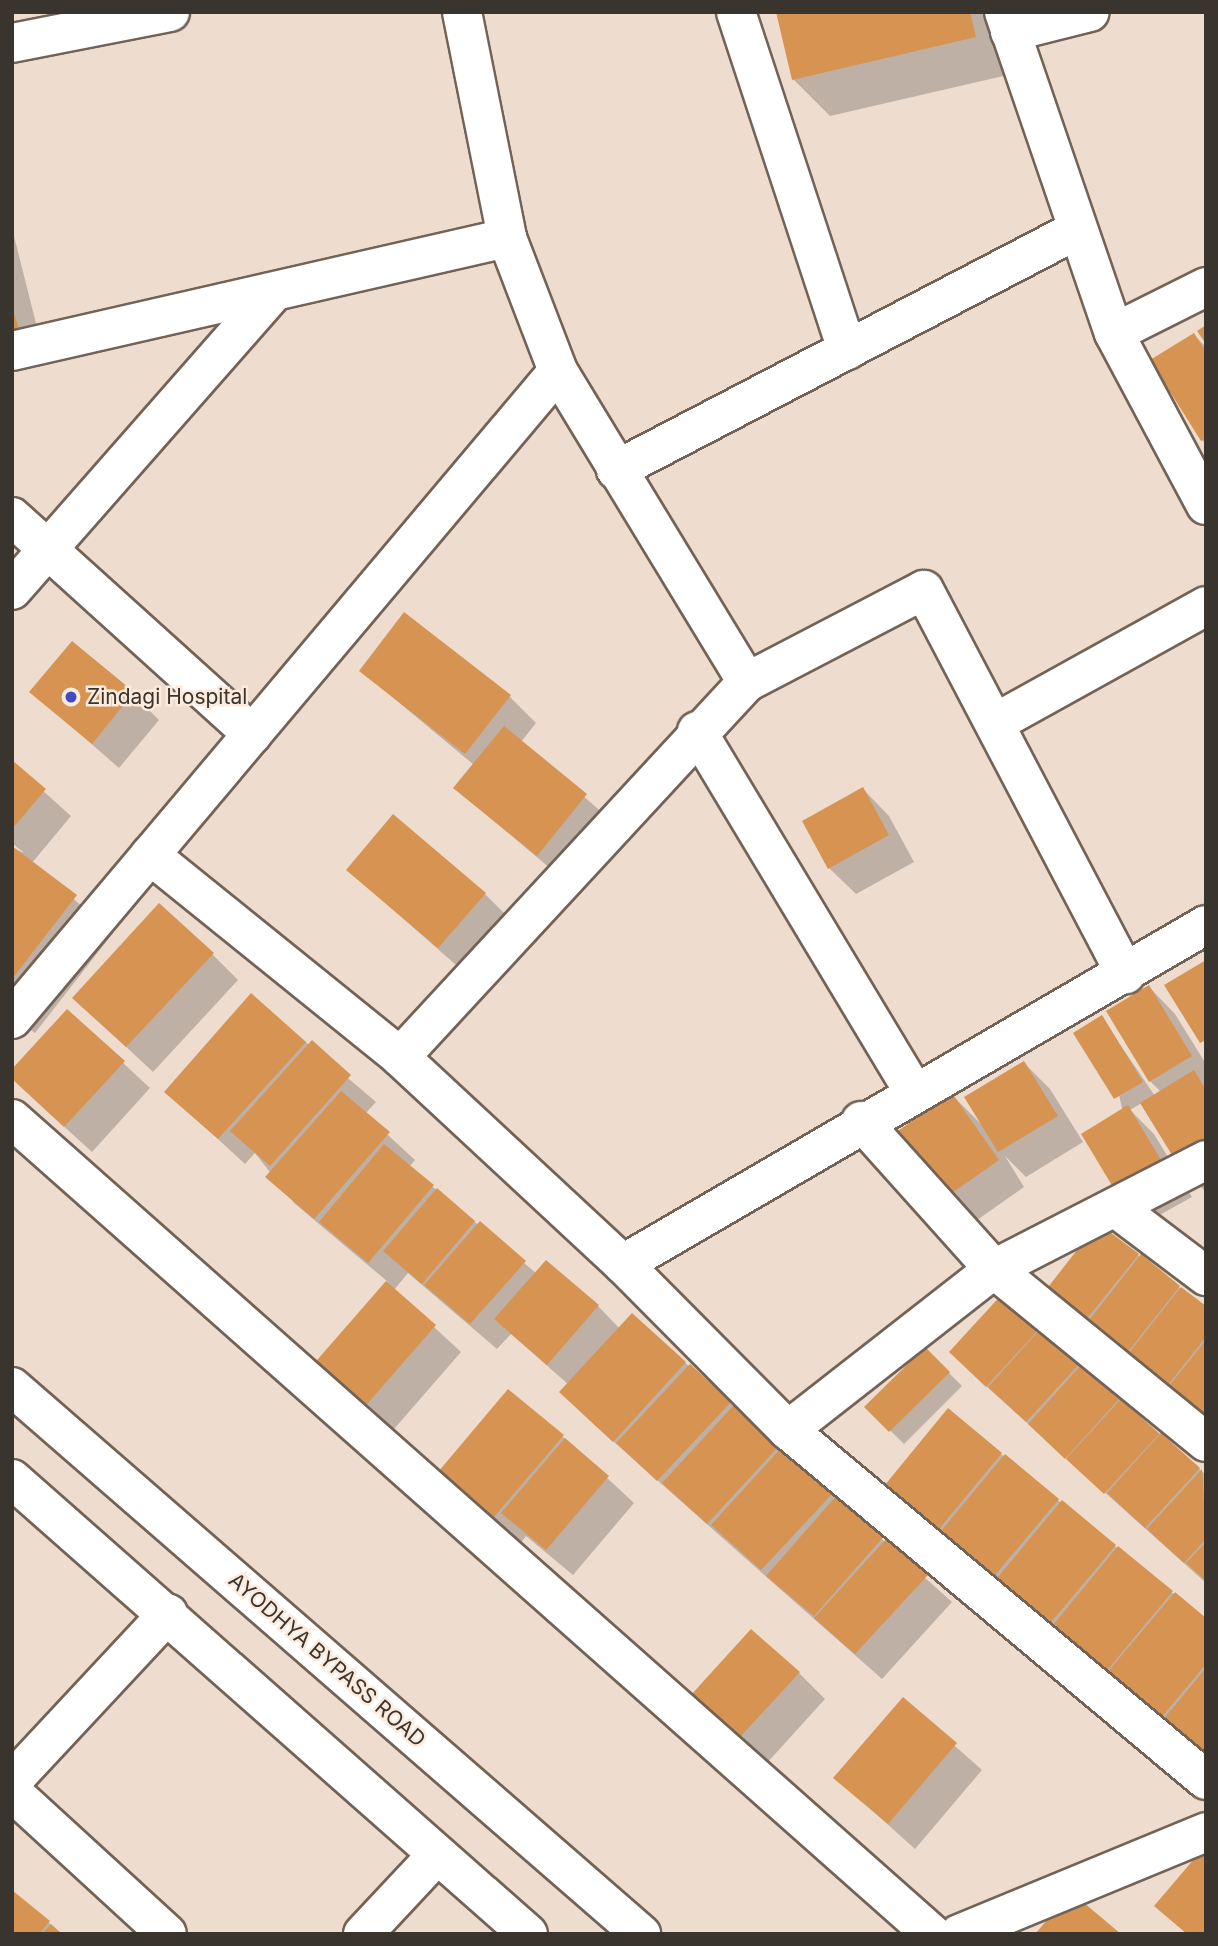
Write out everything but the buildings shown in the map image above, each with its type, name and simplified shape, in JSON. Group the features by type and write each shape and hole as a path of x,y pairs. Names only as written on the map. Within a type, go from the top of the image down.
{"street":[{"path":"12,43 170,12"},
{"path":"461,12 507,238 558,371 747,682"},
{"path":"736,12 847,350"},
{"path":"1090,12 1007,22 1075,231 1114,332 1206,505"},
{"path":"616,470 1075,231"},
{"path":"12,351 507,238"},
{"path":"1114,332 1206,287"},
{"path":"12,590 272,293"},
{"path":"12,1019 558,371"},
{"path":"12,517 252,734"},
{"path":"400,1058 697,731 747,682 924,590 997,722 1126,974"},
{"path":"997,722 1206,606"},
{"path":"697,731 914,1092"},
{"path":"150,855 400,1058 624,1264 788,1430 1206,1780"},
{"path":"624,1264 861,1121 1126,974 1206,925"},
{"path":"12,1119 932,1934"},
{"path":"861,1121 994,1269 1206,1442"},
{"path":"788,1430 994,1269 1206,1160"},
{"path":"1116,1208 1206,1276"},
{"name":"AYODHYA BYPASS ROAD","path":"12,1387 641,1934"},
{"path":"12,1479 168,1614 436,1856 528,1934"},
{"path":"12,1781 168,1614"},
{"path":"12,1792 167,1934"},
{"path":"959,1934 1206,1832"},
{"path":"363,1934 436,1856"}],"place":[{"name":"Zindagi Hospital","path":"71,697"}]}
